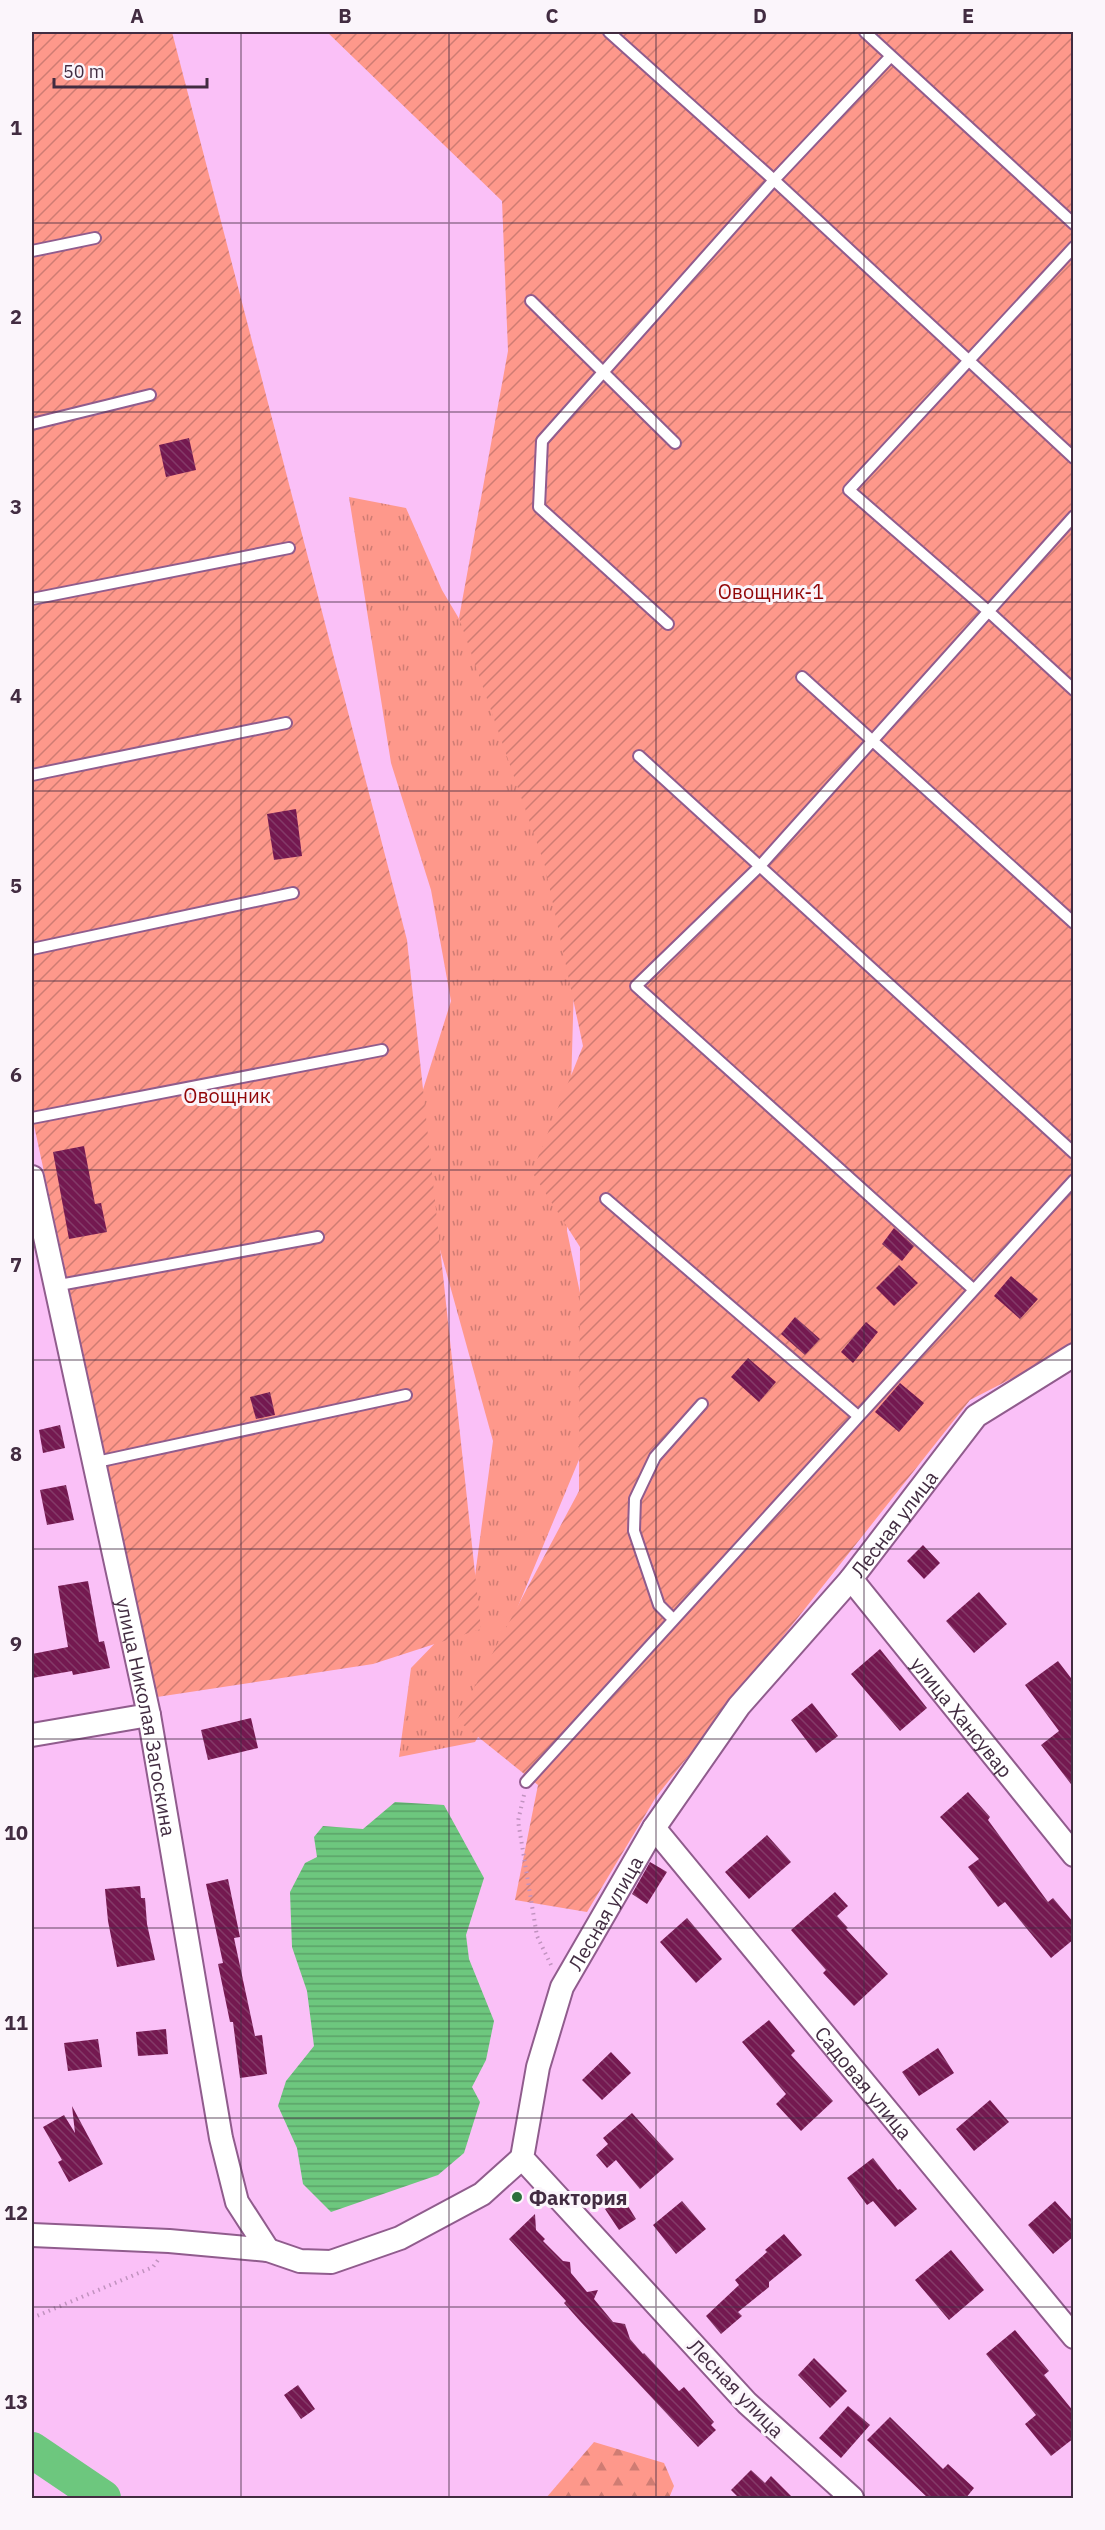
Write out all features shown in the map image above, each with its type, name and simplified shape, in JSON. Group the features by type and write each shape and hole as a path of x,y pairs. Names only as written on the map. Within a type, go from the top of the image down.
{"street":[{"name":"улица Николая Загоскина","path":"32,1177 92,1463 149,1715 221,2138 237,2202 268,2250"},
{"name":"Лесная улица","path":"852,2499 747,2403 522,2158 538,2067 562,1987 654,1828 739,1706 851,1579 976,1416 1074,1355"},
{"name":"улица Хансувар","path":"851,1579 1074,1855"},
{"path":"32,1735 149,1715"},
{"name":"Садовая улица","path":"654,1828 1074,2337"},
{"path":"32,2235 169,2241 268,2250 300,2261 331,2262 400,2238 482,2194 522,2158"}],"lane":[{"path":"609,32 774,180 968,363 1074,458"},
{"path":"866,32 1074,224"},
{"path":"668,624 539,507 542,441 774,180 891,56"},
{"path":"32,251 96,238"},
{"path":"1074,247 849,490 988,611 1074,690"},
{"path":"531,301 675,443"},
{"path":"32,424 150,395"},
{"path":"973,1289 636,987 760,866 1074,516"},
{"path":"32,598 289,548"},
{"path":"801,677 1074,923"},
{"path":"32,775 286,723"},
{"path":"639,756 1074,1153"},
{"path":"32,949 293,892"},
{"path":"32,1118 382,1050"},
{"path":"526,1782 1074,1180"},
{"path":"606,1198 858,1416"},
{"path":"54,1286 318,1238"},
{"path":"92,1463 406,1395"},
{"path":"673,1619 659,1605 634,1532 635,1499 655,1457 702,1404"}],"path":[{"path":"526,1782 518,1821 537,1936 562,1987"},
{"path":"32,2318 153,2267 169,2241"}],"green space":[{"name":"Овощник","path":"32,32 172,32 407,940 481,1629 373,1664 157,1697 32,1116"},
{"name":"Овощник-1","path":"327,32 1073,32 1073,1347 970,1400 656,1797 587,1912 515,1900 538,1785 457,1720 579,1491 580,1247 532,1172 583,1046 545,866 459,618 508,351 502,201"},
{"path":"349,497 406,508 442,590 490,671 576,911 567,1231 603,1402 506,1635 496,1707 475,1742 399,1757 411,1668 471,1606 493,1441 436,1235 421,1096 451,1001 431,890 391,763"},
{"path":"594,2442 664,2463 674,2486 669,2498 546,2498"}],"shaded area":[{"path":"395,1802 444,1805 484,1878 466,1935 469,1959 494,2021 486,2060 472,2087 480,2102 464,2153 438,2175 331,2212 303,2184 297,2148 278,2106 286,2081 314,2046 307,1991 292,1947 290,1892 305,1863 317,1857 314,1837 323,1826 363,1829"}],"building":[{"path":"189,438 196,470 166,477 159,445"},
{"path":"296,809 302,856 274,860 267,814"},
{"path":"84,1146 95,1204 101,1203 107,1232 69,1239 53,1152"},
{"path":"894,1228 914,1246 902,1261 882,1244"},
{"path":"899,1265 918,1283 894,1306 876,1288"},
{"path":"1011,1276 1038,1299 1020,1319 994,1296"},
{"path":"795,1317 820,1339 805,1355 781,1334"},
{"path":"866,1322 878,1332 853,1363 841,1352"},
{"path":"748,1358 776,1382 759,1402 731,1377"},
{"path":"900,1383 924,1403 899,1432 875,1412"},
{"path":"270,1392 275,1415 256,1419 250,1397"},
{"path":"60,1425 65,1448 43,1453 39,1430"},
{"path":"66,1485 74,1520 47,1525 40,1490"},
{"path":"923,1545 940,1563 924,1579 907,1561"},
{"path":"88,1581 99,1642 104,1641 110,1668 73,1675 72,1671 32,1678 32,1654 68,1647 58,1586"},
{"path":"979,1592 1007,1624 974,1653 946,1621"},
{"path":"880,1649 927,1708 900,1731 851,1674"},
{"path":"1058,1661 1074,1682 1074,1788 1041,1745 1059,1731 1025,1685"},
{"path":"812,1703 838,1736 816,1753 791,1720"},
{"path":"251,1718 258,1748 208,1760 201,1730"},
{"path":"968,1792 990,1817 988,1820 1048,1902 1053,1898 1074,1923 1074,1939 1051,1958 1005,1902 998,1907 968,1867 979,1859 940,1817"},
{"path":"767,1835 791,1862 749,1899 725,1872"},
{"path":"650,1862 667,1872 647,1904 632,1894"},
{"path":"228,1879 240,1937 234,1938 255,2036 262,2035 267,2074 240,2078 233,2022 230,2022 218,1964 223,1963 206,1884"},
{"path":"140,1886 141,1898 145,1898 147,1924 155,1960 117,1967 108,1921 105,1889"},
{"path":"835,1892 848,1906 837,1916 848,1928 846,1929 888,1974 854,2006 823,1973 826,1970 791,1930"},
{"path":"687,1918 722,1959 696,1983 660,1942"},
{"path":"769,2020 795,2051 791,2055 833,2101 801,2131 776,2104 786,2094 742,2042"},
{"path":"166,2029 168,2054 138,2056 136,2032"},
{"path":"98,2039 102,2067 68,2071 64,2043"},
{"path":"938,2048 954,2073 919,2096 902,2072"},
{"path":"611,2052 631,2073 602,2100 582,2080"},
{"path":"990,2100 1009,2122 974,2151 956,2129"},
{"path":"72,2106 103,2164 69,2182 58,2162 62,2160 43,2127 64,2115 75,2133"},
{"path":"632,2113 674,2159 640,2189 616,2160 607,2168 596,2155 608,2144 603,2138"},
{"path":"873,2158 898,2190 900,2189 917,2209 895,2227 873,2201 867,2205 847,2178"},
{"path":"623,2198 636,2219 619,2230 605,2209"},
{"path":"682,2201 706,2229 676,2254 653,2225"},
{"path":"1055,2201 1074,2222 1074,2236 1053,2254 1028,2225"},
{"path":"535,2214 536,2230 545,2239 543,2241 563,2261 570,2262 571,2273 587,2292 598,2290 594,2299 613,2322 625,2324 630,2339 643,2354 679,2391 684,2387 714,2422 711,2425 716,2430 698,2447 580,2321 564,2303 566,2301 509,2239"},
{"path":"784,2234 802,2255 769,2282 769,2287 738,2312 742,2316 721,2334 706,2316 739,2285 735,2280"},
{"path":"951,2250 984,2290 949,2320 915,2280"},
{"path":"1015,2330 1049,2371 1044,2375 1074,2412 1074,2438 1051,2456 1025,2424 1036,2415 986,2354"},
{"path":"814,2358 847,2391 830,2408 798,2375"},
{"path":"298,2385 315,2409 301,2419 284,2395"},
{"path":"848,2406 870,2425 841,2458 819,2438"},
{"path":"890,2417 943,2469 948,2464 974,2488 965,2499 929,2499 867,2440"},
{"path":"751,2470 765,2483 771,2476 794,2499 740,2499 731,2490"}],"waterway":[{"path":"32,2450 103,2498"}],"place":[{"name":"Фактория","path":"517,2197"}]}
